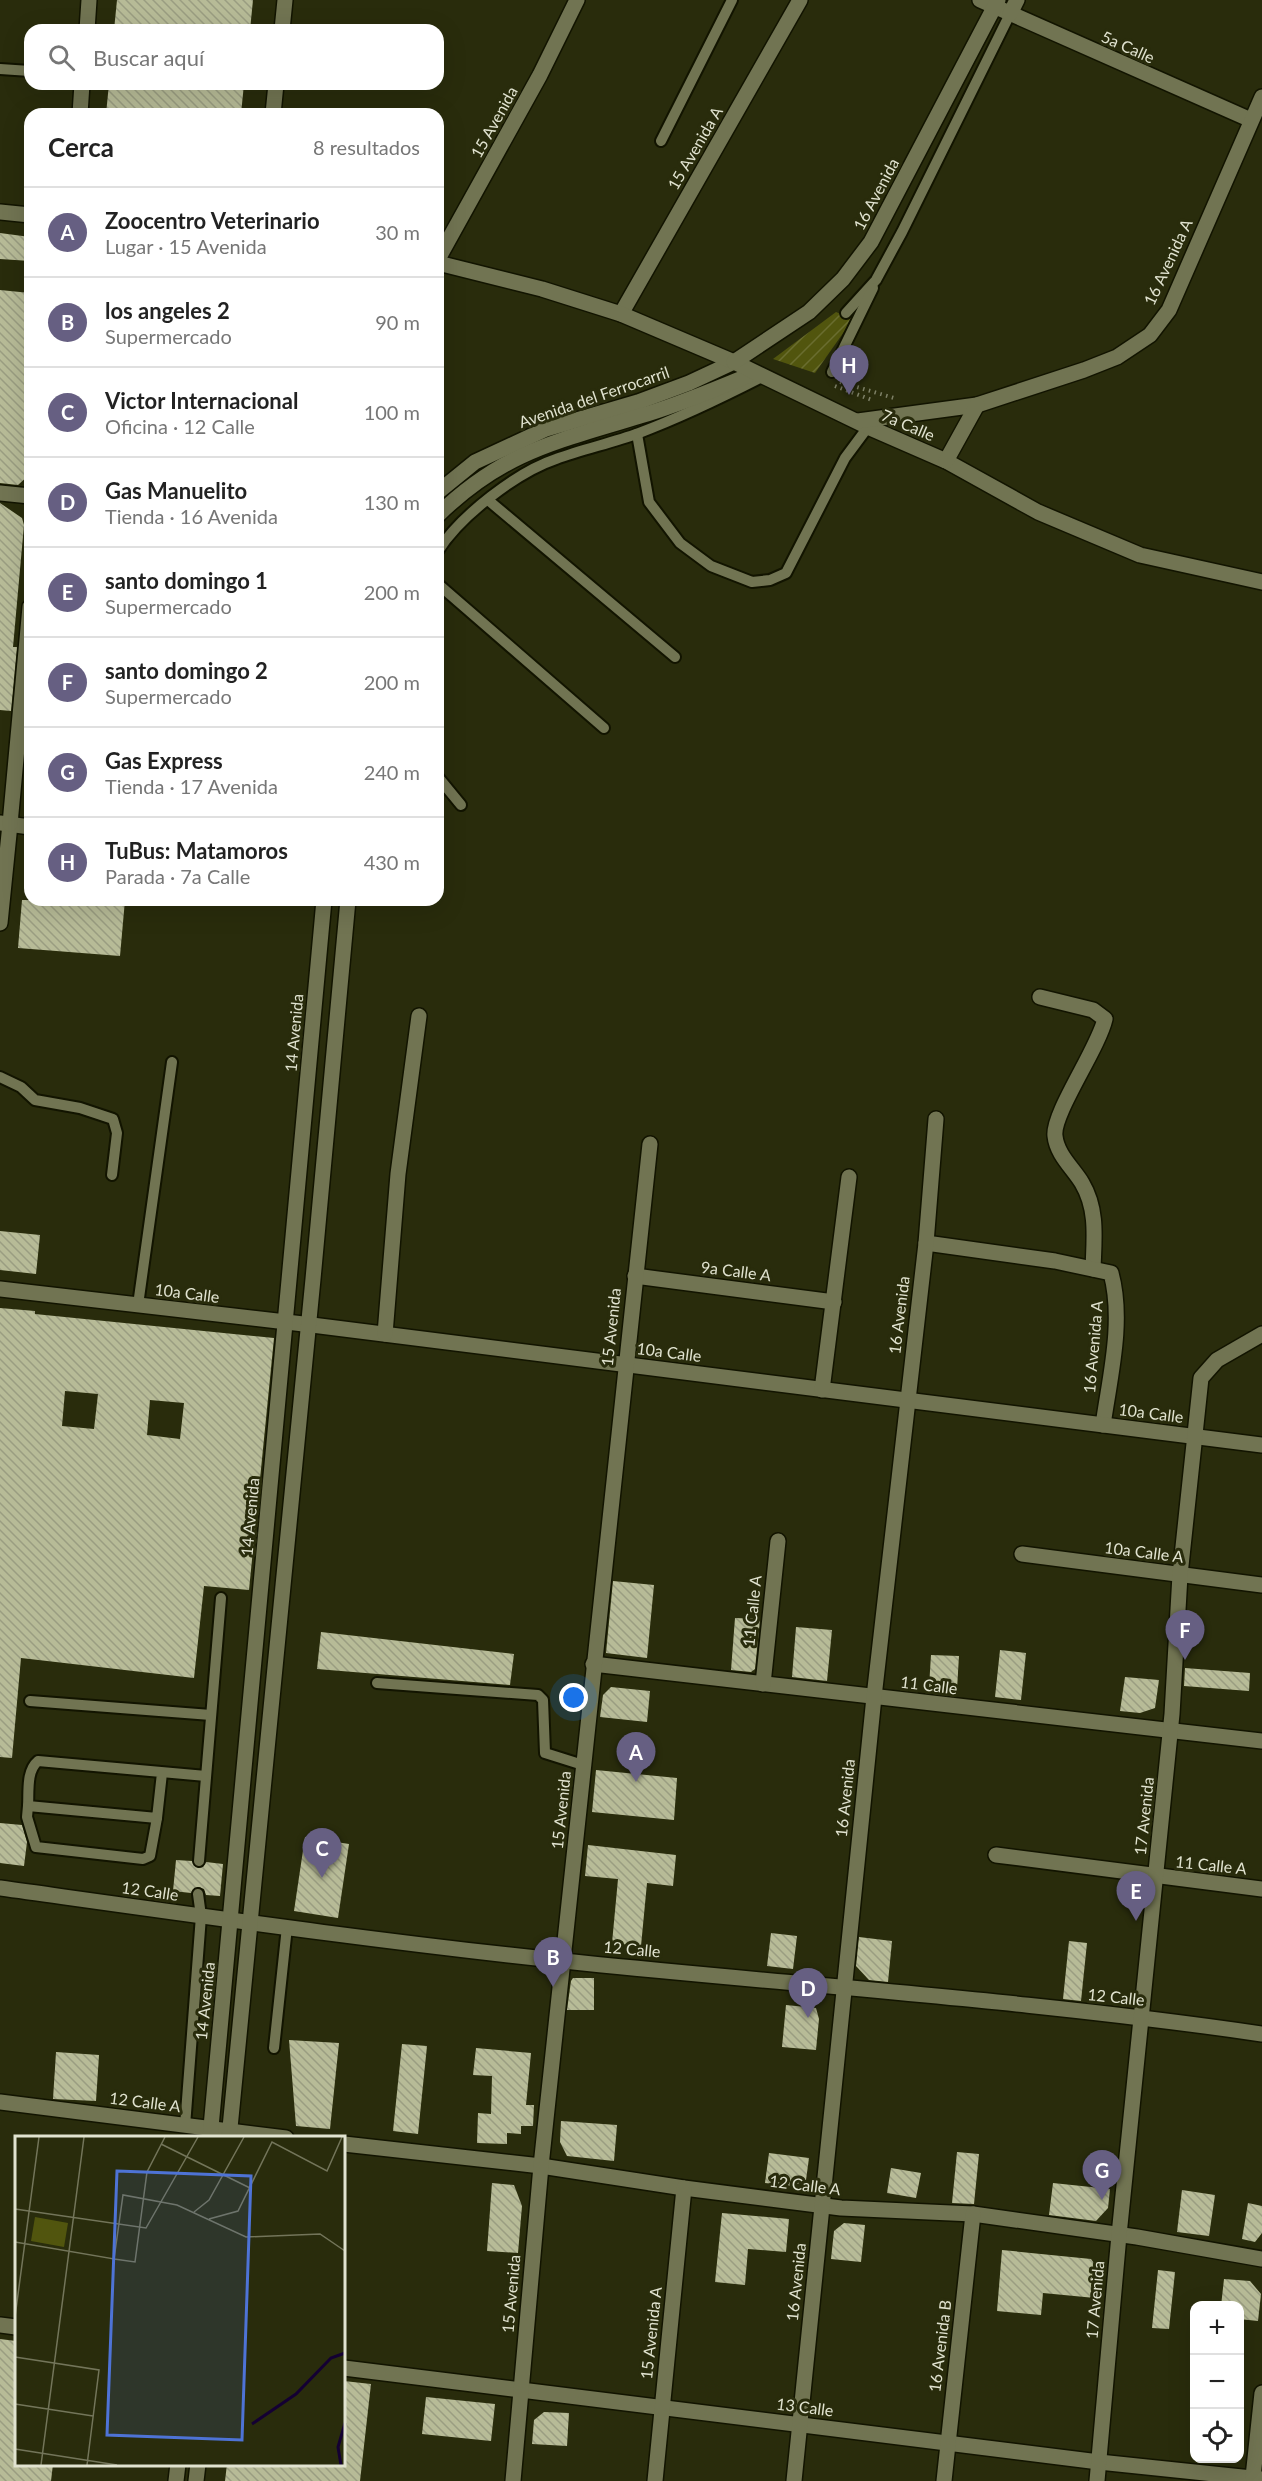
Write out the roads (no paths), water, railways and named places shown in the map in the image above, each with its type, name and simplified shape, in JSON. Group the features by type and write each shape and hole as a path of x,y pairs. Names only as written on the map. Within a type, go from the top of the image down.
{"street":[{"path":"87,24 89,0"},
{"path":"283,24 285,0"},
{"name":"15 Avenida","path":"444,250 540,75 577,0"},
{"name":"15 Avenida A","path":"621,314 800,0"},
{"path":"1010,14 1017,0"},
{"name":"5a Calle","path":"990,2 1010,14 1257,123"},
{"name":"16 Avenida","path":"734,362 809,312 843,279 871,242 990,2"},
{"path":"80,108 82,90"},
{"path":"274,108 275,90"},
{"name":"16 Avenida A","path":"863,424 977,405 1117,357 1150,335 1169,310 1257,123 1262,97"},
{"path":"0,212 24,215"},
{"name":"7a Calle","path":"444,263 554,292 621,314 760,374 946,461 1038,512 1140,555 1262,582"},
{"name":"Avenida del Ferrocarril","path":"444,487 475,462 546,429 638,402 689,383 734,362"},
{"path":"444,509 493,470 526,452 579,433 641,416 760,374"},
{"path":"946,461 977,405"},
{"path":"0,493 24,495"},
{"path":"0,923 5,824 24,660"},
{"path":"5,824 24,826"},
{"name":"14 Avenida","path":"211,2133 323,906"},
{"path":"230,2134 347,906"},
{"path":"926,1243 1093,1269 1094,1213 1083,1185 1059,1151 1055,1134 1065,1105 1101,1035 1105,1019 1093,1010 1040,997"},
{"path":"385,1334 398,1174 419,1016"},
{"name":"16 Avenida","path":"794,2481 843,1987 926,1243 936,1119"},
{"name":"15 Avenida","path":"513,2481 562,1961 650,1144"},
{"path":"822,1390 849,1177"},
{"name":"16 Avenida A","path":"1093,1269 1112,1273 1116,1293 1116,1318 1103,1425"},
{"name":"9a Calle A","path":"635,1276 834,1302"},
{"name":"10a Calle","path":"0,1289 385,1334 1262,1445"},
{"name":"17 Avenida","path":"1097,2481 1119,2235 1170,1731 1180,1575 1202,1378 1217,1360 1262,1334"},
{"name":"11 Calle A","path":"762,1684 777,1541"},
{"name":"10a Calle A","path":"1022,1554 1262,1585"},
{"name":"11 Calle","path":"593,1664 1262,1741"},
{"name":"11 Calle A","path":"996,1855 1262,1889"},
{"name":"12 Calle","path":"0,1888 231,1921 562,1961 1142,2018 1262,2034"},
{"name":"12 Calle A","path":"0,2102 185,2126 211,2133 258,2136"},
{"name":"12 Calle A","path":"345,2144 541,2166 821,2206 973,2214 1262,2259"},
{"name":"15 Avenida A","path":"655,2481 684,2188"},
{"name":"16 Avenida B","path":"944,2481 973,2214"},
{"path":"0,2325 15,2327"},
{"name":"13 Calle","path":"345,2368 1099,2462 1257,2478"},
{"path":"1257,2478 1262,2393"},
{"path":"176,2481 178,2466"},
{"path":"196,2481 198,2466"}],"lane":[{"path":"661,141 732,0"},
{"path":"831,375 859,321 876,280 1010,14"},
{"path":"0,69 24,71"},
{"path":"846,313 876,280"},
{"path":"444,541 448,535 488,500 527,472 554,459 637,434 696,411 760,374"},
{"path":"637,434 649,502 680,543 711,566 752,582 770,580 786,573 863,424"},
{"path":"488,500 675,657"},
{"path":"444,589 604,728"},
{"path":"444,785 460,805"},
{"path":"138,1305 172,1062"},
{"path":"0,1077 21,1087 35,1100 80,1108 113,1119 117,1132 112,1175"},
{"path":"200,1862 221,1598"},
{"path":"377,1683 538,1695 543,1700 545,1753 583,1765"},
{"path":"30,1701 211,1714"},
{"path":"162,1773 150,1856 143,1859 36,1847 27,1817 30,1774 32,1765 38,1761 206,1776"},
{"path":"28,1806 157,1818"},
{"path":"185,2126 201,1916 198,1894"},
{"path":"274,2048 287,1927"}],"place":[{"name":"TuBus: Matamoros","path":"849,395"},
{"name":"santo domingo 2","path":"1185,1660"},
{"name":"Zoocentro Veterinario","path":"636,1782"},
{"name":"Victor Internacional","path":"322,1878"},
{"name":"santo domingo 1","path":"1136,1921"},
{"name":"los angeles 2","path":"553,1987"},
{"name":"Gas Manuelito","path":"808,2018"},
{"name":"Gas Express","path":"1102,2200"}]}
